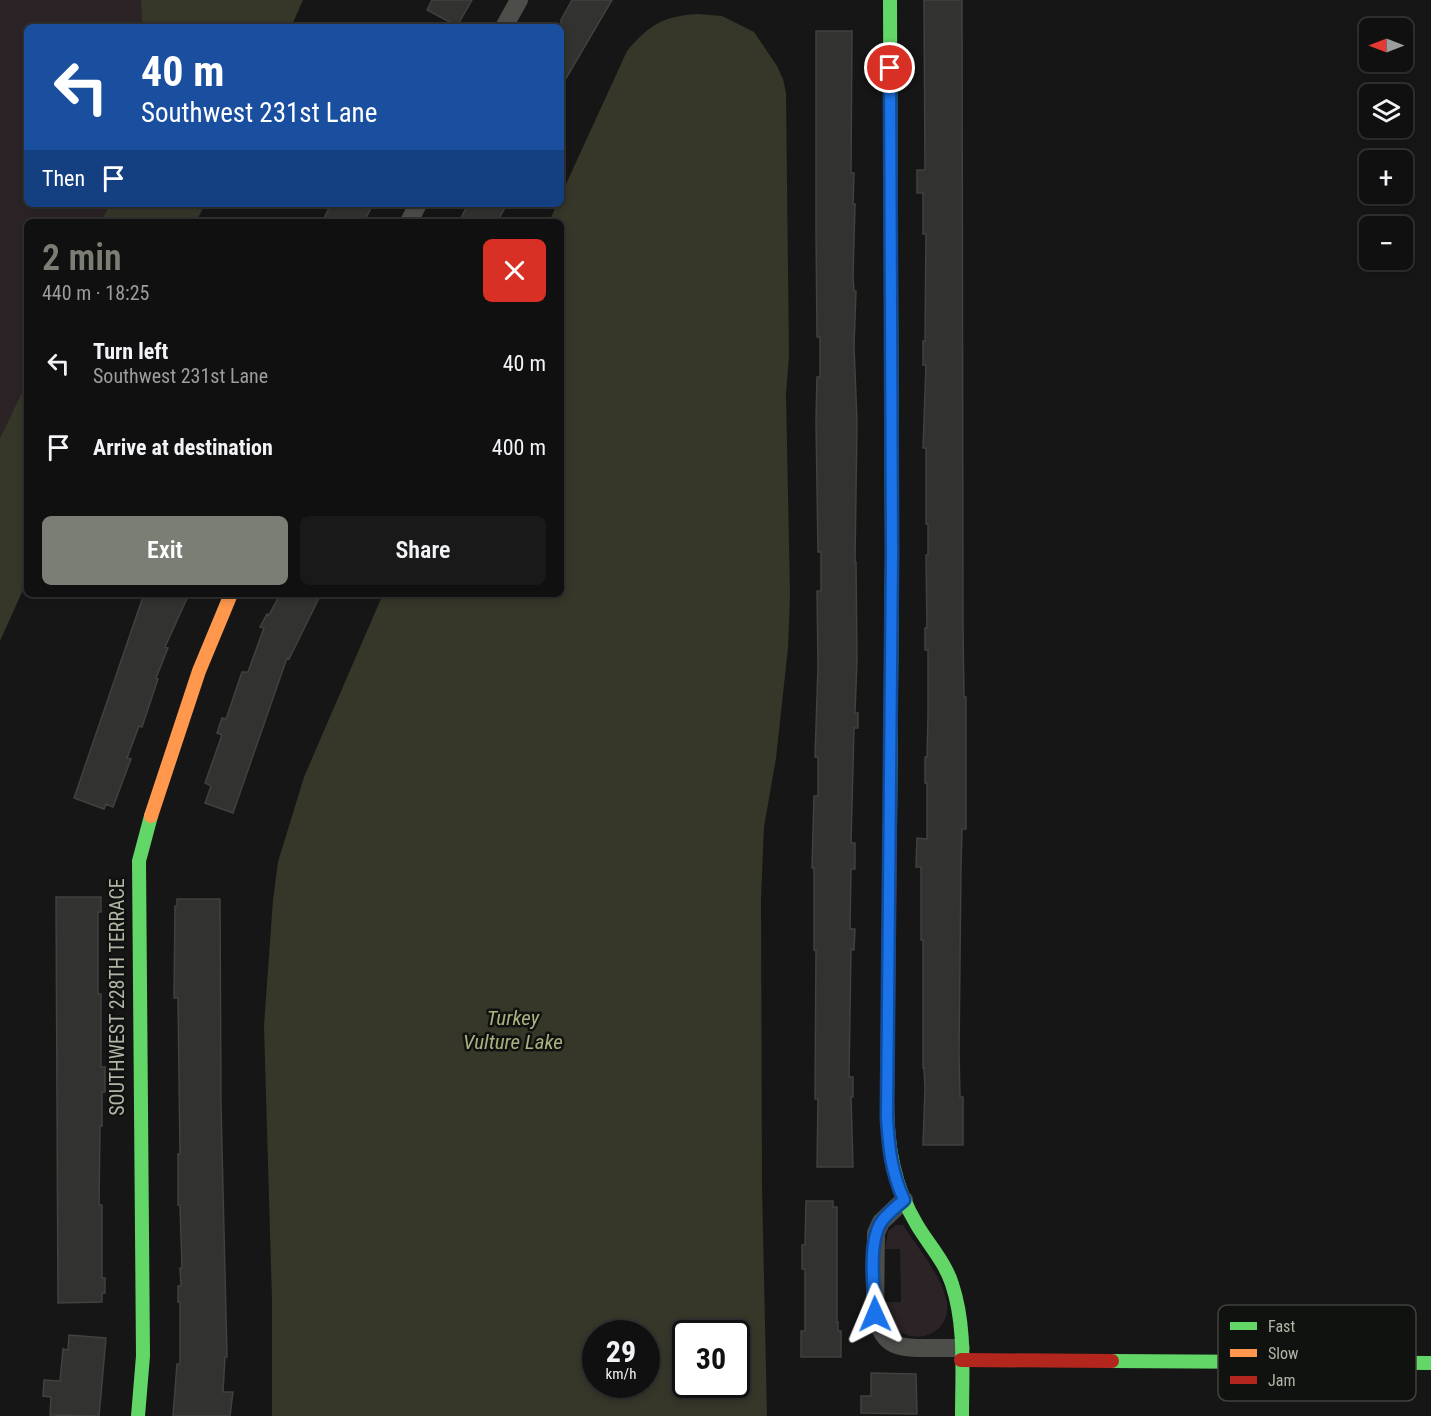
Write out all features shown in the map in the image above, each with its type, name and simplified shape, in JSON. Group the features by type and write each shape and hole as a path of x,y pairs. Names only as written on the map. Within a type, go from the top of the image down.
{"street":[{"path":"506,24 519,0"},
{"path":"890,0 892,553 887,1118 890,1162 894,1178 917,1224 939,1256 951,1281 959,1310 962,1416"},
{"name":"SOUTHWEST 228TH TERRACE","path":"138,1416 143,1356 139,861 148,825 195,681 230,597"},
{"path":"904,1200 881,1222 874,1245 875,1314 883,1334 892,1344 902,1348 961,1354 1218,1359"},
{"path":"1416,1363 1431,1363"}],"shaded area":[{"path":"0,0 141,0 142,24 24,24 24,207 108,207 102,219 24,219 24,388 0,438"},
{"path":"896,1225 903,1225 929,1262 945,1293 946,1316 940,1327 931,1334 920,1337 898,1330 890,1319 886,1302 901,1302 900,1249 885,1249 888,1231"}],"water":[{"path":"141,0 303,0 292,24 142,24"},
{"name":"Turkey Vulture Lake","path":"698,14 722,16 754,32 777,66 786,93 789,356 786,393 790,596 788,648 776,758 764,827 761,899 762,1185 767,1416 272,1416 272,1300 264,1026 278,862 304,777 382,597 564,597 564,219 550,219 556,207 564,207 564,188 627,51 650,28 666,20"},
{"path":"108,207 204,207 198,219 102,219"},
{"path":"24,388 24,588 0,641 0,438"}],"building":[{"path":"432,0 472,0 458,24 453,24 427,10"},
{"path":"572,0 612,0 564,82 564,24 561,24"},
{"path":"924,0 962,0 963,628 964,697 966,697 966,829 962,829 959,1054 960,1097 963,1097 963,1145 923,1145 925,1089 923,940 921,940 921,867 916,867 917,838 927,839 925,757 927,757 928,650 925,650 925,628 927,628 928,524 926,524 926,448 923,448 926,365 923,365 923,341 925,341 926,234 923,234 923,193 917,193 917,170 925,170"},
{"path":"816,31 852,31 851,173 854,173 853,204 855,204 853,277 854,291 856,291 854,346 857,422 855,713 858,713 858,728 854,728 851,843 855,843 855,869 851,869 850,929 855,929 854,950 851,949 849,1077 853,1077 853,1097 851,1097 853,1167 817,1167 816,950 814,950 814,868 812,868 814,796 818,796 818,757 815,757 818,667 817,591 821,591 821,552 818,552 816,421 817,377 820,377 820,337 817,337"},
{"path":"330,207 372,207 366,219 324,219"},
{"path":"466,207 505,207 499,219 460,219"},
{"path":"143,597 188,597 165,647 168,648 156,678 158,679 142,727 139,726 127,758 131,759 113,807 106,804 104,809 74,798"},
{"path":"278,597 320,597 289,659 287,658 233,813 205,803 211,786 205,783 222,735 217,733 222,718 226,719 242,672 248,672 264,628 260,627 267,614 269,615"},
{"path":"56,897 101,897 101,912 98,912 98,994 101,994 101,1067 105,1067 105,1092 102,1092 102,1126 100,1126 99,1205 102,1205 102,1278 105,1278 105,1293 102,1293 102,1302 58,1303"},
{"path":"177,899 220,899 221,1106 227,1357 225,1357 223,1392 233,1392 230,1416 173,1416 177,1364 180,1364 178,1286 181,1286 180,1268 182,1268 180,1205 178,1205 178,1154 180,1154 178,998 174,998"},
{"path":"806,1201 833,1201 833,1207 837,1207 837,1322 838,1331 841,1331 841,1357 801,1357 801,1331 805,1331 805,1269 802,1269 802,1245 805,1245"},
{"path":"69,1335 106,1338 99,1416 50,1415 51,1397 43,1396 44,1380 60,1381 63,1349 68,1350"},
{"path":"871,1373 916,1374 917,1414 861,1413 861,1396 871,1396"}],"traffic: fast":[{"path":"890,0 892,553 890,830"},
{"path":"138,1416 143,1356 139,861 151,816"},
{"path":"887,1102 890,1150 897,1181 909,1211 945,1268 956,1300 962,1349 962,1416"},
{"path":"1112,1361 1218,1362"},
{"path":"1416,1363 1431,1363"}],"traffic: slow":[{"path":"151,816 199,671 230,597"}],"traffic: jam":[{"path":"887,1102 890,830"},
{"path":"961,1360 1112,1361"}],"route":[{"path":"875,1314 874,1245 876,1233 881,1222 904,1200 890,1162 887,1118 892,553 890,68"}]}
